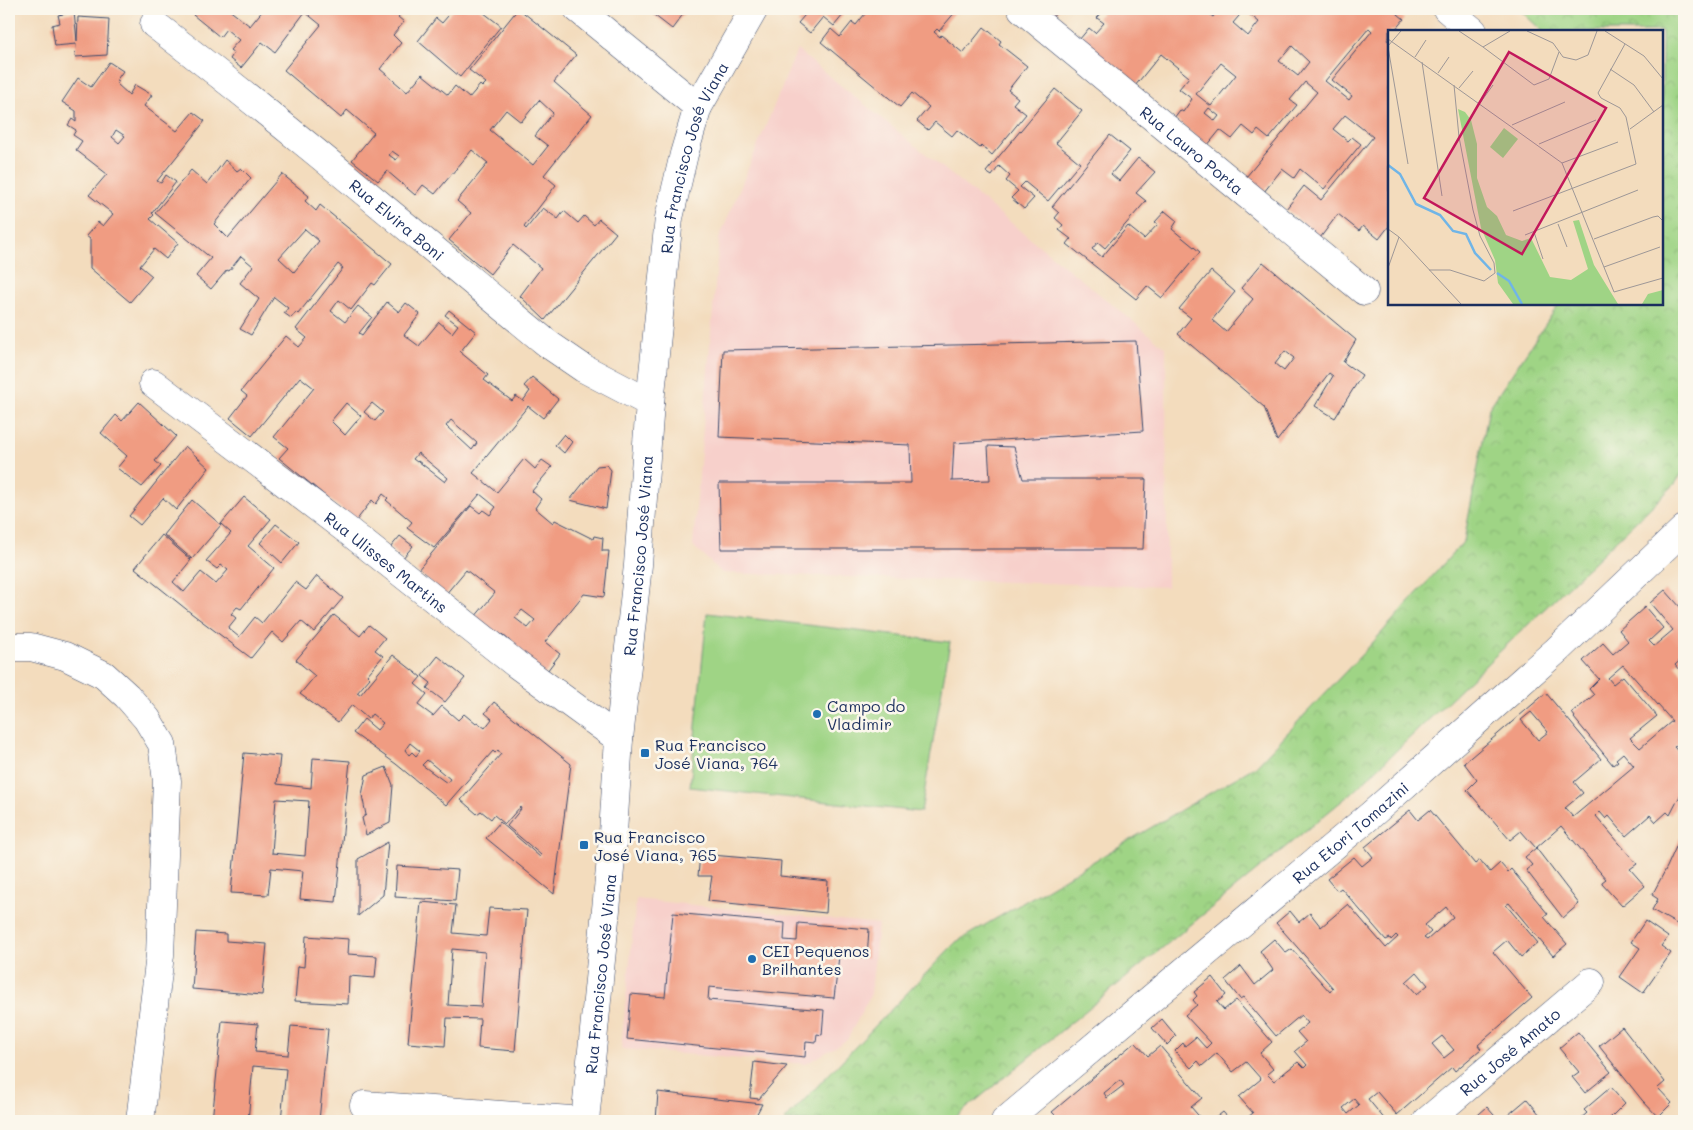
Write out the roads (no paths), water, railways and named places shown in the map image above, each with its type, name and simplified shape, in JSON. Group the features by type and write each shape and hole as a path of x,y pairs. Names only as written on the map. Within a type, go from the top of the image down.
{"street":[{"path":"578,9 698,107"},
{"name":"Rua Francisco José Viana","path":"585,1121 612,849 619,739 638,565 650,403 669,218 684,154 698,107 754,9"},
{"name":"Rua Lauro Porta","path":"1022,9 1364,291"},
{"path":"1447,9 1472,30"},
{"name":"Rua Elvira Boni","path":"154,24 281,122 320,157 548,344 583,368 650,403"},
{"name":"Rua Ulisses Martins","path":"153,383 347,530 516,664 619,739"},
{"name":"Rua Etori Tomazini","path":"1005,1121 1372,814 1557,650 1684,528"},
{"path":"9,647 31,647 65,656 104,675 127,696 147,719 162,744 167,781 160,954 140,1121"},
{"name":"Rua José Amato","path":"1427,1121 1591,982"},
{"path":"364,1105 585,1121"}],"place":[{"name":"Campo do Vladimir","path":"817,714"},
{"name":"Rua Francisco José Viana, 764","path":"645,753"},
{"name":"Rua Francisco José Viana, 765","path":"584,845"},
{"name":"CEI Pequenos Brilhantes","path":"752,959"}]}
